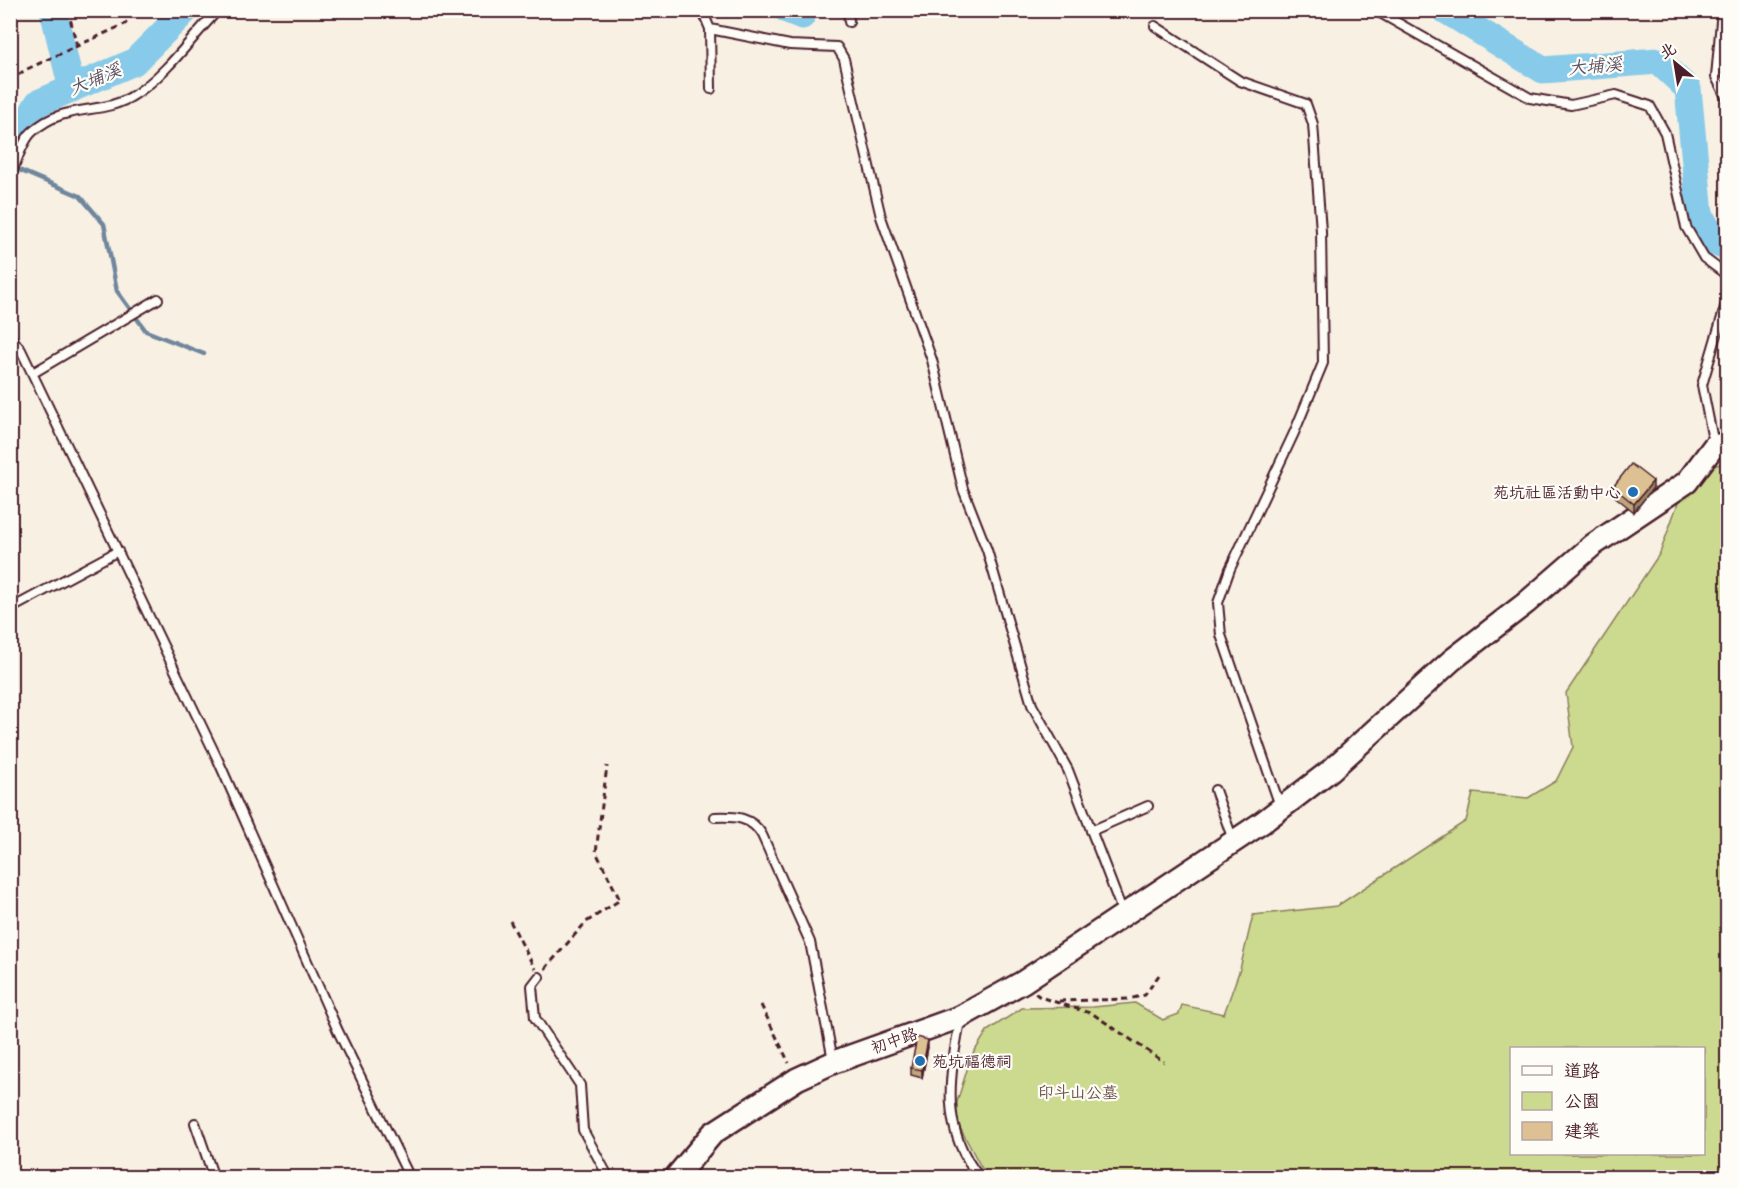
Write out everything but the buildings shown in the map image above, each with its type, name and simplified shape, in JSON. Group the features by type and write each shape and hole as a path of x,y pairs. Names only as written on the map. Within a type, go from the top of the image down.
{"street":[{"name":"初中路","path":"675,1178 713,1133 797,1079 834,1062 960,1017 1023,982 1122,913 1233,841 1331,770 1452,660 1526,603 1593,545 1687,482 1721,444"}],"lane":[{"path":"10,177 31,133 63,112 117,105 134,95 156,79 218,10"},
{"path":"702,10 710,29 711,89"},
{"path":"848,10 849,22"},
{"path":"1375,10 1530,98 1571,105 1616,95 1650,106 1665,133 1686,227 1704,258 1728,276"},
{"path":"1722,10 1716,77 1728,101"},
{"path":"1155,26 1240,81 1306,104 1313,124 1321,231 1323,363 1294,433 1230,570 1218,603 1221,635 1280,807"},
{"path":"710,29 790,45 837,47 844,59 881,217 932,360 963,489 987,550 1032,705 1068,770 1122,913"},
{"path":"1721,444 1702,385 1728,297"},
{"path":"33,373 159,299"},
{"path":"10,336 21,350 33,373 218,760 338,1031 410,1178"},
{"path":"10,609 118,551"},
{"path":"1215,790 1233,841"},
{"path":"1091,831 1148,807"},
{"path":"715,817 735,816 756,824 762,835 810,942 834,1062"},
{"path":"539,977 532,986 536,1018 580,1085 583,1130 609,1178"},
{"path":"960,1017 951,1070 952,1128 967,1161 980,1178"},
{"path":"195,1123 214,1178"}],"path":[{"path":"68,10 77,46"},
{"path":"10,81 25,70 125,24 137,10"},
{"path":"510,921 539,977 565,943 586,922 620,900 596,852 607,766"},
{"path":"1054,1002 1130,999 1145,995 1159,975"},
{"path":"1023,982 1040,997 1093,1014 1164,1062"},
{"path":"761,1005 797,1079"}],"green space":[{"name":"印斗山公墓","path":"1727,462 1727,1177 990,1177 981,1167 957,1122 957,1102 971,1057 987,1031 1022,1008 1093,1007 1135,1003 1163,1020 1179,1014 1182,1005 1224,1014 1240,969 1253,915 1337,906 1466,821 1473,793 1528,798 1556,781 1573,747 1566,693 1660,553 1683,489 1710,467"}],"waterway":[{"path":"53,10 72,89"},
{"name":"大埔溪","path":"10,151 38,103 134,62 186,10"},
{"name":"大埔溪","path":"787,10 802,16 802,10"},
{"name":"大埔溪","path":"1445,10 1543,70 1658,61 1688,89 1700,215 1716,243 1728,248"},
{"path":"12,167 80,196 104,224 117,291 146,331 204,354"}],"place":[{"name":"苑坑社區活動中心","path":"1633,492"},
{"name":"苑坑福德祠","path":"920,1061"}]}
